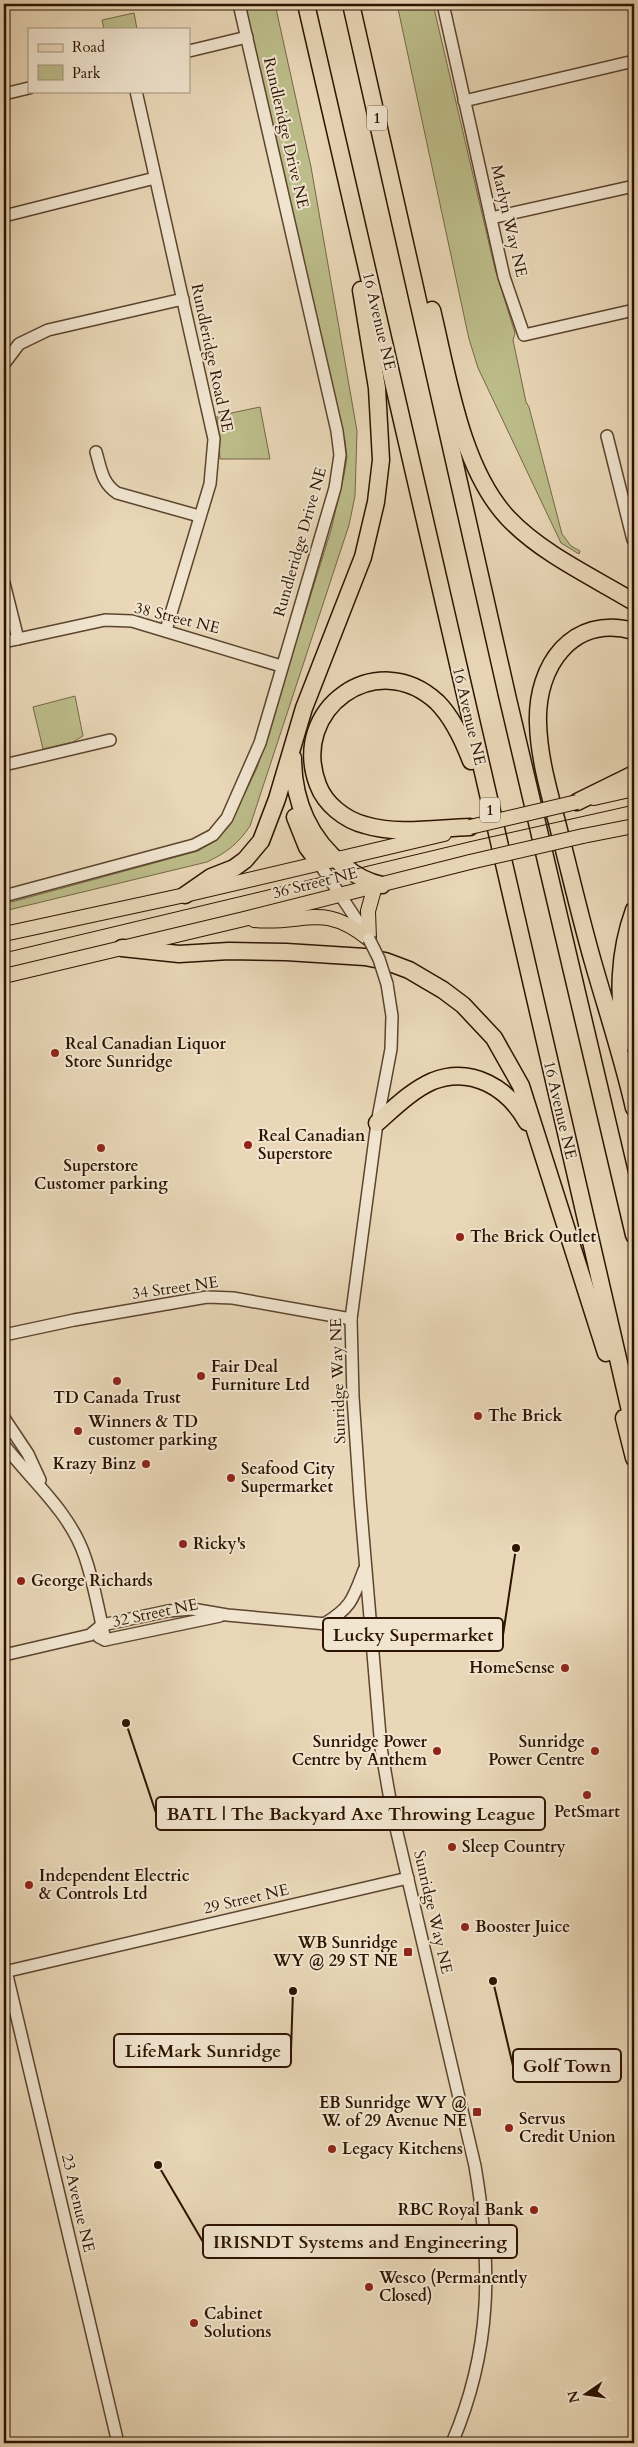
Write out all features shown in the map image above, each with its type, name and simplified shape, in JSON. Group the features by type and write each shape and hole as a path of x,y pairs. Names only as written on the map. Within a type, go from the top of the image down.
{"highway":[{"name":"16 Avenue NE","path":"306,4 634,1428"},
{"name":"1","path":"351,4 507,695 634,1235"},
{"path":"185,895 210,877 234,868 254,850 271,816 288,756 310,692 364,557 379,482 381,437 377,388 352,234 349,191"},
{"path":"403,232 418,256 464,436 475,466 488,493 509,519 536,541 634,602"},
{"path":"634,631 612,628 599,629 573,639 563,647 547,669 542,681 538,722 541,754 574,892 634,1108"},
{"path":"470,827 376,828 354,821 335,809 319,788 312,764 311,750 317,724 332,702 353,688 366,684 392,681 416,688 436,702 453,723 467,749 488,826 499,848"},
{"path":"296,734 293,771 300,805 327,861"},
{"path":"288,756 287,777 292,807 307,847 327,861 370,883 379,885"},
{"path":"577,802 634,774"},
{"path":"629,1087 619,980 624,944 634,910"},
{"path":"122,948 179,954 229,951 322,953 365,957 385,961 409,970 443,990 463,1005 494,1038 512,1066 521,1086 605,1346 634,1458"},
{"path":"377,1123 423,1086 443,1078 466,1077 490,1084 510,1097 519,1108 542,1148"}],"main road":[{"name":"36 Street NE","path":"4,934 185,895 634,789"},
{"name":"36 Street NE","path":"4,976 244,919 470,862 634,826"},
{"path":"369,938 368,911 379,885"},
{"path":"244,919 276,922 326,916 350,925 369,938"}],"street":[{"name":"Rundleridge Drive NE","path":"4,896 194,845 212,835 227,818 260,743 281,666 335,488 340,455 337,431 239,4"},
{"name":"Marlyn Way NE","path":"443,4 504,277 524,335 634,310"},
{"path":"190,51 247,37"},
{"path":"464,101 634,61"},
{"path":"4,94 28,88"},
{"name":"Rundleridge Road NE","path":"136,92 214,440 210,484 166,630"},
{"path":"4,216 155,178"},
{"path":"491,218 634,186"},
{"path":"4,364 19,344 48,330 183,299"},
{"path":"607,436 629,496 633,540"},
{"path":"96,452 103,479 109,488 117,493 199,516"},
{"path":"4,583 18,639"},
{"name":"38 Street NE","path":"4,642 105,620 132,621 281,666"},
{"path":"4,765 110,740"},
{"name":"Sunridge Way NE","path":"327,861 341,895 369,938 379,958 387,984 392,1016 391,1049 377,1123 351,1318 353,1397 380,1748 392,1811 475,2166 483,2210 487,2259 486,2311 479,2359 467,2408 452,2443"},
{"name":"34 Street NE","path":"4,1335 19,1330 207,1298 233,1298 351,1318"},
{"path":"4,1340 19,1330"},
{"path":"4,1418 28,1454 46,1493"},
{"path":"4,1445 46,1493 71,1529 85,1556 105,1640"},
{"path":"324,1624 344,1612 357,1591 366,1566"},
{"name":"32 Street NE","path":"4,1655 90,1634 102,1625 184,1610 371,1628"},
{"name":"32 Street NE","path":"90,1634 105,1640 227,1615"},
{"name":"29 Street NE","path":"5,1972 408,1878"},
{"name":"23 Avenue NE","path":"5,1972 118,2443"}],"green space":[{"path":"243,4 275,4 311,167 357,431 355,496 349,525 250,826 241,838 226,851 207,862 4,911 4,904 198,851 215,841 229,826 257,768 331,530 347,457 345,441"},
{"path":"397,4 433,4 495,269 515,333 513,340 526,402 529,407 562,534 571,546 580,551 579,554 561,543 478,368 469,339"},
{"path":"134,13 137,28 104,28 102,20"},
{"path":"260,407 270,459 220,459 217,416"},
{"path":"75,696 83,736 73,742 43,749 33,707"}],"tram line":[{"path":"4,953 473,841 634,805"}],"place":[{"name":"Real Canadian Liquor Store Sunridge","path":"55,1053"},
{"name":"Real Canadian Superstore","path":"248,1145"},
{"name":"Superstore Customer parking","path":"101,1148"},
{"name":"The Brick Outlet","path":"460,1237"},
{"name":"Fair Deal Furniture Ltd","path":"201,1376"},
{"name":"TD Canada Trust","path":"117,1381"},
{"name":"The Brick","path":"478,1416"},
{"name":"Winners & TD customer parking","path":"78,1431"},
{"name":"Krazy Binz","path":"146,1464"},
{"name":"Seafood City Supermarket","path":"231,1478"},
{"name":"Ricky's","path":"183,1544"},
{"name":"Lucky Supermarket","path":"516,1548"},
{"name":"George Richards","path":"21,1581"},
{"name":"HomeSense","path":"565,1668"},
{"name":"BATL | The Backyard Axe Throwing League","path":"126,1723"},
{"name":"Sunridge Power Centre by Anthem","path":"437,1751"},
{"name":"Sunridge Power Centre","path":"595,1751"},
{"name":"PetSmart","path":"587,1795"},
{"name":"Sleep Country","path":"452,1847"},
{"name":"Independent Electric & Controls Ltd","path":"29,1885"},
{"name":"Booster Juice","path":"465,1927"},
{"name":"WB Sunridge WY @ 29 ST NE","path":"408,1952"},
{"name":"Golf Town","path":"493,1981"},
{"name":"LifeMark Sunridge","path":"293,1991"},
{"name":"EB Sunridge WY @ W. of 29 Avenue NE","path":"477,2112"},
{"name":"Servus Credit Union","path":"509,2128"},
{"name":"Legacy Kitchens","path":"332,2149"},
{"name":"IRISNDT Systems and Engineering","path":"158,2165"},
{"name":"RBC Royal Bank","path":"534,2210"},
{"name":"Wesco (Permanently Closed)","path":"369,2287"},
{"name":"Cabinet Solutions","path":"194,2323"}]}
